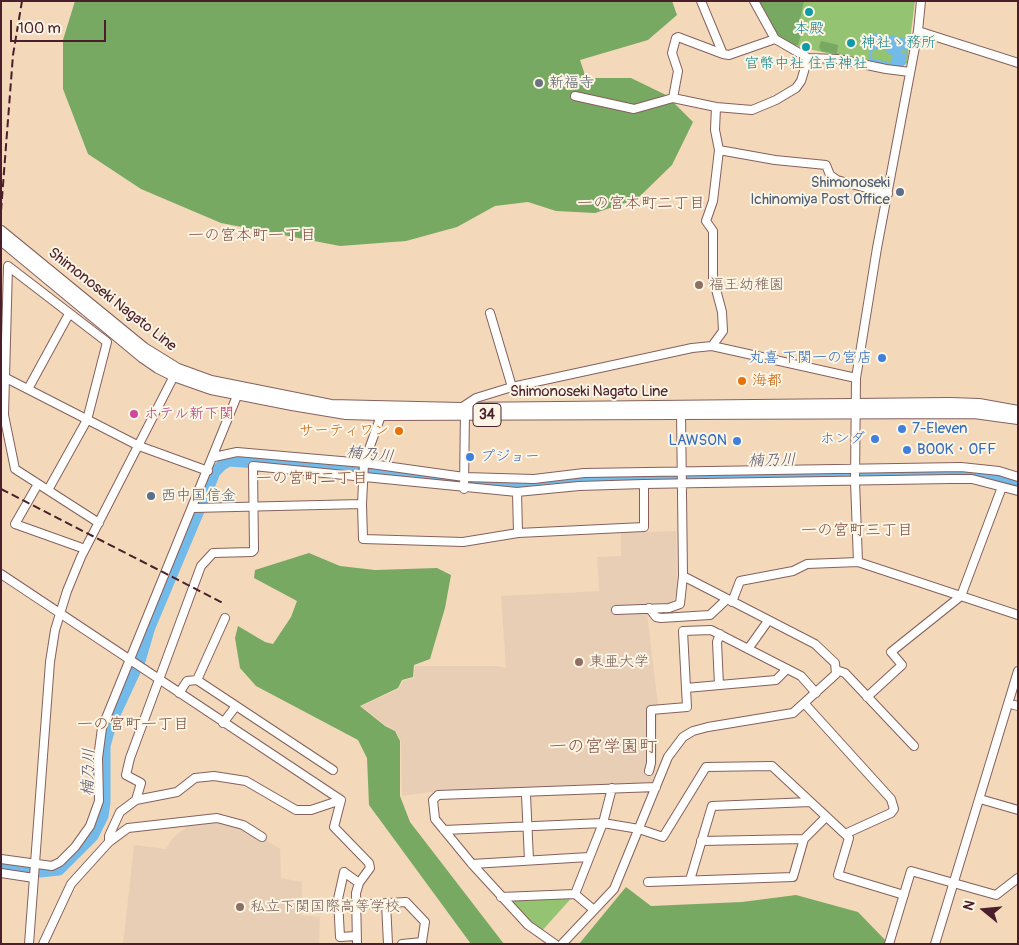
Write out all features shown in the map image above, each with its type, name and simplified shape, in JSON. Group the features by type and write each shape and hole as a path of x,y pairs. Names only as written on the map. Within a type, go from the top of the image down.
{"main road":[{"name":"Shimonoseki Nagato Line","path":"4,238 176,373 212,381 240,390 331,405 383,411 855,410 974,413 1018,420"},
{"name":"Shimonoseki Nagato Line","path":"855,410 979,404 1018,411"}],"street":[{"path":"701,1 723,54"},
{"path":"754,1 775,39 808,58 838,59 910,72"},
{"path":"858,562 855,479 856,378 918,32 921,1"},
{"path":"918,32 1018,63"},
{"path":"674,98 678,71 672,53 676,38 678,37 729,55 775,39"},
{"path":"575,96 634,109 674,98 716,107 752,110 776,100 796,88 801,81 808,58"},
{"path":"712,346 723,331 722,312 713,278 713,231 706,221 713,201 718,150 715,130 716,107"},
{"path":"718,150 775,160 826,165 830,176 837,180 888,194"},
{"path":"48,490 87,420 107,342 8,266 4,415 15,469 99,523"},
{"path":"490,313 512,387"},
{"path":"28,389 69,314"},
{"path":"464,488 464,410 476,398 512,387 692,348 712,346 856,378"},
{"path":"32,943 34,878 50,662 60,613 85,549 176,373"},
{"path":"4,377 139,446 208,471"},
{"path":"1,859 52,866 60,862 81,840 95,816 99,802 99,744 109,710 240,390"},
{"path":"383,411 364,463 363,539 463,542 518,533 644,527 644,484"},
{"path":"616,610 680,604 683,576 681,411"},
{"path":"214,457 238,452 364,463 464,477 534,479 584,473 967,467 1018,477"},
{"path":"136,800 141,783 126,775 201,566 213,553 254,550 253,466 363,475 464,488 517,492 579,486 855,479 972,479 1018,491"},
{"path":"38,484 15,524 85,549"},
{"path":"866,697 902,665 891,652 961,596 1002,487"},
{"path":"517,492 518,533"},
{"path":"193,508 362,504"},
{"path":"649,608 656,617 661,618 710,615 729,601 740,581 793,571 807,564 858,562 1018,615"},
{"path":"1,574 341,800"},
{"path":"562,944 614,889 672,751 684,737 693,731 793,713 833,677 836,670 835,662 824,651 683,576"},
{"path":"197,680 225,618"},
{"path":"748,649 768,621"},
{"path":"649,772 651,763 651,710 687,707 683,631 711,630 720,634 801,676 816,692"},
{"path":"719,685 718,642 720,634"},
{"path":"686,688 776,680 787,669"},
{"path":"836,670 845,673 914,746"},
{"path":"936,944 1018,671"},
{"path":"179,693 187,681 197,680 333,770"},
{"path":"804,703 893,804 894,809 887,816 845,834"},
{"path":"223,723 236,706"},
{"path":"444,830 603,823 639,829 663,838 706,767 772,766 849,838 838,875 904,895"},
{"path":"109,842 109,836 120,812 136,800 177,792 195,778 214,776 246,781 296,810 311,810 341,800"},
{"path":"556,944 528,926 472,864 435,819 433,800 438,795 656,787"},
{"path":"575,894 603,823 612,788"},
{"path":"526,795 529,860"},
{"path":"980,799 1018,810"},
{"path":"341,800 334,827 369,863 370,868 359,883 355,905 357,940 340,937 338,899 344,872 359,883"},
{"path":"690,880 700,841 712,806 810,802"},
{"path":"648,882 793,877 804,839 826,817"},
{"path":"43,944 71,884 109,842 128,828 217,818 243,825 262,837"},
{"path":"700,841 804,839"},
{"path":"472,864 590,857"},
{"path":"889,944 911,870 996,895 1018,878"},
{"path":"1,873 34,878"},
{"path":"501,897 575,894 594,910"},
{"path":"355,905 406,902 424,922 422,942 402,944"},
{"path":"386,904 388,944"}],"shaded area":[{"name":"東亜大学","path":"676,531 677,591 674,600 668,603 646,604 658,705 657,764 651,785 431,792 402,796 401,741 395,730 385,725 361,706 399,689 403,681 414,678 415,666 498,666 506,668 501,596 599,591 597,557 621,556 621,533"},
{"path":"196,819 243,825 280,849 281,878 302,882 301,915 320,917 319,944 123,944 134,845 166,849 172,839"}],"green space":[{"path":"75,1 672,1 677,15 648,40 580,60 586,78 631,78 666,95 693,122 672,165 637,199 595,213 556,211 528,202 495,206 457,227 406,241 340,246 221,223 141,189 88,154 63,89 63,40"},
{"path":"757,1 915,1 907,63 901,67 871,63 791,45"},
{"path":"758,1 804,1 799,24 802,31 798,45 791,45 774,33"},
{"path":"821,41 838,45 837,54 821,51 819,47"},
{"path":"309,553 340,566 375,570 437,568 451,575 445,608 430,659 414,665 413,677 402,680 398,688 360,706 385,726 395,731 400,741 400,796 410,822 504,944 471,944 369,805 367,758 358,740 256,686 240,668 235,638 238,626 265,642 273,644 291,617 297,601 254,578 255,570"},
{"path":"626,887 651,906 742,902 796,895 858,912 889,944 579,944"},
{"path":"575,894 540,933 501,897"}],"water":[{"path":"873,33 908,39 908,51 902,50 902,54 907,53 905,65 901,67 872,64 869,61 870,37","holes":["884,45 886,46 885,51 893,56 890,63 871,58 873,49 883,50"]}],"waterway":[{"name":"楠乃川","path":"1,867 40,872 59,870 93,836 103,816 105,803 105,746 112,721 140,661 150,627 215,472 229,461 358,470 507,486 546,485 569,481 966,473 1018,484"}],"railway":[{"path":"1,211 13,55 22,1"},
{"path":"1,489 223,603"}],"place":[{"name":"本殿","path":"809,12"},
{"name":"神社ゝ務所","path":"851,43"},
{"name":"官幣中社 住吉神社","path":"806,47"},
{"name":"新福寺","path":"539,83"},
{"name":"Shimonoseki Ichinomiya Post Office","path":"900,192"},
{"name":"福王幼稚園","path":"699,285"},
{"name":"丸喜 下関一の宮店","path":"882,358"},
{"name":"海都","path":"742,381"},
{"name":"ホテル新下関","path":"134,414"},
{"name":"7-Eleven","path":"902,429"},
{"name":"サーティワン","path":"399,431"},
{"name":"ホンダ","path":"875,439"},
{"name":"LAWSON","path":"737,441"},
{"name":"BOOK・OFF","path":"907,450"},
{"name":"プジョー","path":"470,457"},
{"name":"西中国信金","path":"151,496"},
{"name":"東亜大学","path":"579,662"},
{"name":"私立下関国際高等学校","path":"240,907"}],"district":[{"name":"一の宮本町二丁目","path":"641,204"},
{"name":"一の宮本町一丁目","path":"252,236"},
{"name":"一の宮町二丁目","path":"312,479"},
{"name":"一の宮町三丁目","path":"857,531"},
{"name":"一の宮町一丁目","path":"133,725"},
{"name":"一の宮学園町","path":"603,747"}]}
